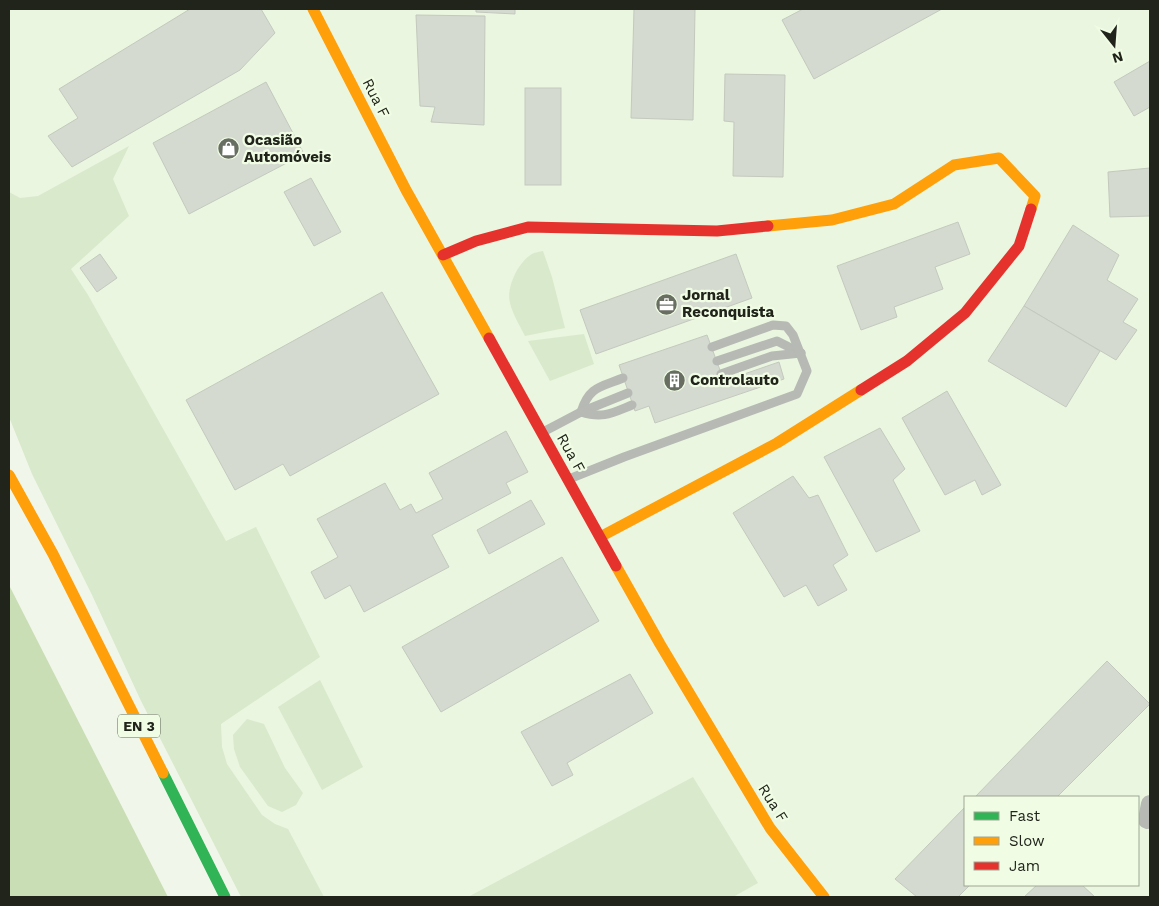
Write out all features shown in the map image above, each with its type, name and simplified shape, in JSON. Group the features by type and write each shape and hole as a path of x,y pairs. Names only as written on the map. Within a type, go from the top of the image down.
{"street":[{"name":"Rua F","path":"313,9 406,190 660,644 770,828 824,897"},
{"path":"443,255 476,241 528,227 717,231 832,220 894,204 954,165 999,158 1035,196 1020,246 965,313 907,361 777,443 600,537"},
{"name":"EN 3","path":"11,471 225,897"}],"lane":[{"path":"568,480 624,457 797,394 807,371 793,335 786,326 773,325 712,347"},
{"path":"717,361 777,341 801,353"},
{"path":"721,374 772,356 801,353"},
{"path":"581,412 584,402 591,391 623,378"},
{"path":"542,432 581,412 628,393"},
{"path":"581,412 594,416 603,416 632,405"}],"shaded area":[{"path":"9,9 1150,9 1150,897 252,897 9,405"},
{"path":"129,146 113,179 129,216 71,269 88,295 226,541 256,527 320,657 221,724 222,747 227,764 262,815 275,824 288,829 324,897 241,897 141,701 92,595 32,474 9,417 9,192 20,198 38,196"},
{"path":"543,251 552,277 565,328 525,336 511,307 510,290 514,276 522,263 532,254"},
{"path":"584,334 594,364 550,381 528,341"},
{"path":"320,680 363,767 322,790 278,707"},
{"path":"247,719 264,724 285,768 303,793 296,805 282,812 268,806 240,767 234,749 233,735"},
{"path":"693,777 758,883 733,897 468,897"}],"green space":[{"path":"9,585 168,897 9,897"}],"building":[{"path":"190,9 261,9 275,33 240,70 72,167 48,136 78,118 59,89"},
{"path":"476,9 515,9 515,14 476,12"},
{"path":"634,9 695,9 693,120 631,118"},
{"path":"803,9 942,9 814,79 782,20"},
{"path":"416,15 485,16 484,125 431,122 435,107 420,106"},
{"path":"1150,61 1150,107 1134,116 1114,82"},
{"path":"725,74 785,75 783,177 733,176 734,122 724,121"},
{"name":"Ocasião Automóveis","path":"266,82 304,154 189,214 153,143"},
{"path":"525,88 561,88 561,185 525,185"},
{"path":"1150,168 1150,216 1110,217 1108,172"},
{"path":"311,178 341,232 314,246 284,192"},
{"path":"958,222 970,254 935,267 943,289 894,307 897,317 861,330 837,266"},
{"path":"1073,225 1119,255 1107,280 1138,299 1123,322 1137,330 1116,360 1024,306"},
{"path":"100,254 117,278 97,292 80,268"},
{"name":"Jornal Reconquista","path":"736,254 752,298 596,354 580,310"},
{"path":"382,292 439,394 290,476 283,464 235,490 186,400"},
{"path":"1024,306 1100,351 1066,407 988,361"},
{"name":"Controlauto","path":"707,335 724,381 779,362 784,379 655,423 649,406 635,411 619,365"},
{"path":"947,391 1001,485 982,495 975,480 945,495 902,418"},
{"path":"880,428 905,469 893,480 920,531 876,552 824,457"},
{"path":"506,431 528,472 506,483 511,493 432,535 449,567 364,612 350,585 325,599 311,572 338,557 317,519 385,483 400,510 411,504 416,513 443,499 429,473"},
{"path":"793,476 809,498 818,495 848,555 833,565 847,590 818,606 806,585 784,597 733,513"},
{"path":"531,500 545,524 489,554 477,530"},
{"path":"562,557 599,621 441,712 402,647"},
{"path":"1107,661 1150,704 1058,796 976,796"},
{"path":"630,674 653,713 567,763 573,775 552,786 521,732"},
{"path":"964,808 964,886 969,886 958,897 917,897 895,879"},
{"path":"1036,886 1083,886 1095,897 1024,897"}],"traffic: fast":[{"path":"163,773 225,897"}],"traffic: slow":[{"path":"313,9 406,190 489,338"},
{"path":"768,226 832,220 894,204 954,165 999,158 1035,196 1031,209"},
{"path":"600,537 777,443 861,390"},
{"path":"9,475 53,554 163,773"},
{"path":"616,566 660,644 770,828 824,897"}],"traffic: jam":[{"path":"861,390 907,361 965,313 1019,246 1031,209"},
{"path":"443,255 476,241 528,227 717,231 768,226"},
{"path":"489,338 616,566"}],"place":[{"name":"Ocasião Automóveis","path":"228,149"},
{"name":"Jornal Reconquista","path":"666,304"},
{"name":"Controlauto","path":"674,380"}]}
